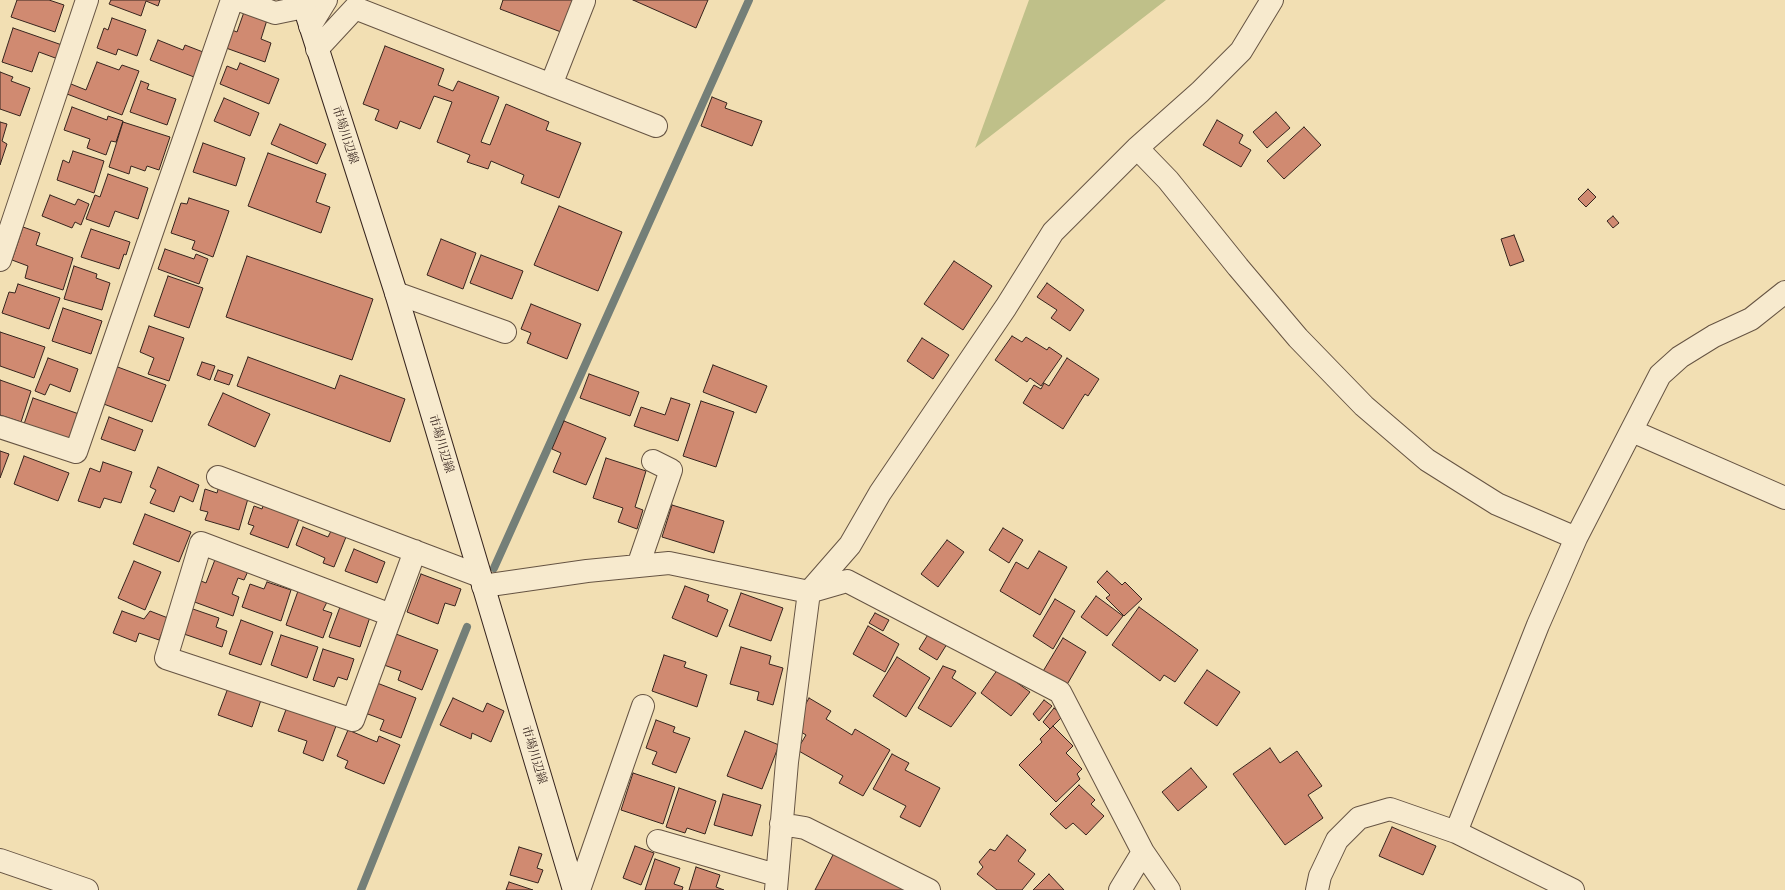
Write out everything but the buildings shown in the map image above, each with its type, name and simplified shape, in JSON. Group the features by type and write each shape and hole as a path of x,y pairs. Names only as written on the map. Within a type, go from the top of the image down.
{"street":[{"path":"0,260 87,0"},
{"path":"0,427 76,452 232,0"},
{"path":"239,0 275,13 305,11 326,0"},
{"path":"658,841 776,882 801,646 809,592 850,545 880,493 1006,307 1053,232 1137,148 1200,92 1241,51 1272,0"},
{"path":"551,85 584,1"},
{"path":"317,49 355,8 656,126"},
{"name":"市場川辺線","path":"305,11 396,294 574,890"},
{"path":"1137,148 1168,180 1238,267 1298,338 1364,406 1427,460 1497,504 1576,538"},
{"path":"1456,832 1538,624 1576,538 1660,375 1680,357 1714,336 1751,319 1785,292"},
{"path":"396,294 505,332"},
{"path":"1632,431 1785,498"},
{"path":"638,566 671,470 653,461"},
{"path":"218,477 415,551 482,581 669,563 809,592 847,581 1060,692 1143,852 1169,890"},
{"path":"391,615 201,543 166,658 353,720 415,551"},
{"path":"579,890 643,706"},
{"path":"1317,890 1320,876 1337,840 1359,818 1390,809 1456,832 1573,890"},
{"path":"781,824 805,828 929,890"},
{"path":"1120,890 1143,852"},
{"path":"0,860 86,890"}],"green space":[{"path":"1029,0 1166,0 975,148"}],"waterway":[{"path":"494,568 749,0"},
{"path":"361,890 467,627"}]}
